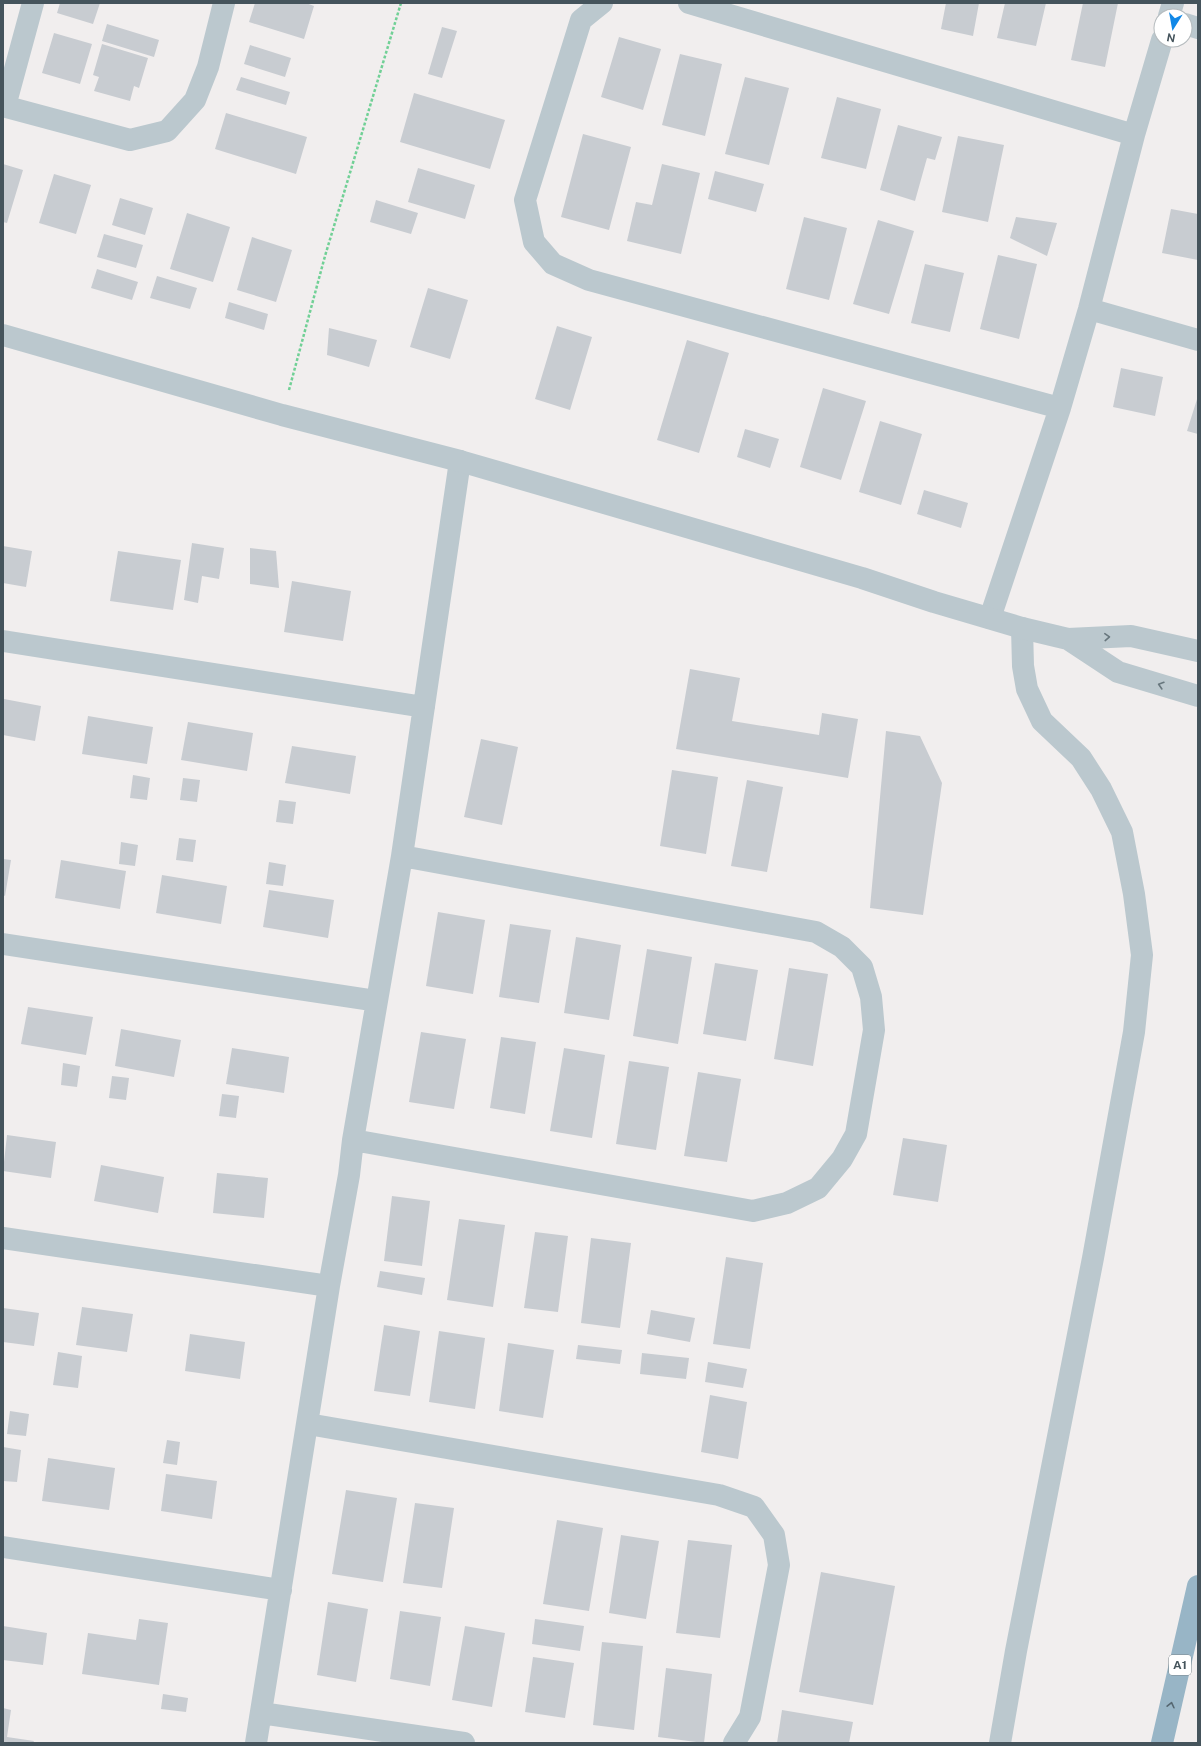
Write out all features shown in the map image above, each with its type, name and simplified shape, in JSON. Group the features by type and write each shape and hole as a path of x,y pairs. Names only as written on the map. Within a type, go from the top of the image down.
{"highway":[{"name":"A1","path":"1162,1743 1198,1586"}],"street":[{"path":"33,3 4,106 130,140 167,131 195,100 208,67 224,3"},
{"path":"602,3 581,20 524,200 534,242 553,264 589,280 1060,408"},
{"path":"689,3 1134,135"},
{"path":"990,618 1060,408 1089,309 1134,135 1160,48"},
{"path":"1089,309 1198,340"},
{"path":"3,335 282,415 460,461 862,578 934,602 1022,628 1068,639 1131,636 1198,651"},
{"path":"256,1743 329,1286 349,1175 353,1140 402,856 460,461"},
{"path":"1000,1743 1016,1651 1094,1250 1134,1032 1142,955 1134,894 1122,832 1101,789 1081,758 1042,721 1027,689 1022,628"},
{"path":"1068,639 1118,672 1198,696"},
{"path":"3,641 424,707"},
{"path":"353,1140 753,1211 787,1203 818,1188 842,1159 856,1134 874,1030 871,997 862,967 842,947 816,932 402,856"},
{"path":"3,944 377,1001"},
{"path":"3,1238 329,1286"},
{"path":"308,1424 719,1495 754,1507 774,1535 779,1565 750,1717 734,1743"},
{"path":"3,1547 281,1590"},
{"path":"261,1713 464,1743"}],"path":[{"path":"282,415 325,256 401,3"}],"building":[{"path":"60,3 100,3 93,24 57,13"},
{"path":"255,3 306,3 314,6 304,39 249,22"},
{"path":"946,3 979,3 973,36 941,29"},
{"path":"1005,3 1046,3 1036,46 997,38"},
{"path":"1083,3 1118,3 1105,67 1071,60"},
{"path":"107,24 159,40 154,57 102,41"},
{"path":"442,27 457,31 442,78 428,74"},
{"path":"54,33 92,44 80,84 42,73"},
{"path":"619,37 661,49 643,110 601,97"},
{"path":"102,44 148,58 139,88 134,86 130,101 94,91 99,77 93,75"},
{"path":"250,45 291,58 285,77 244,64"},
{"path":"680,54 722,64 705,136 662,125"},
{"path":"241,77 290,92 286,105 236,90"},
{"path":"745,77 789,88 769,165 725,154"},
{"path":"414,93 505,120 490,169 400,142"},
{"path":"837,97 881,109 866,169 821,158"},
{"path":"226,113 307,137 296,174 215,149"},
{"path":"898,125 942,137 935,160 927,158 915,201 880,190"},
{"path":"583,134 631,147 609,230 561,217"},
{"path":"958,136 1004,145 988,222 942,212"},
{"path":"3,164 23,170 7,223 3,222"},
{"path":"662,164 700,173 681,254 627,241 636,202 652,205"},
{"path":"418,168 475,185 465,219 408,202"},
{"path":"715,171 764,184 756,212 708,199"},
{"path":"54,174 91,185 76,234 39,223"},
{"path":"120,198 153,208 145,235 112,225"},
{"path":"376,200 418,213 411,234 370,222"},
{"path":"1171,209 1198,214 1198,260 1162,253"},
{"path":"187,213 230,227 213,282 170,269"},
{"path":"804,217 847,228 829,300 786,289"},
{"path":"1016,217 1057,223 1047,256 1010,238"},
{"path":"878,220 914,231 889,314 853,304"},
{"path":"104,234 143,245 136,268 97,257"},
{"path":"252,237 292,250 276,302 237,290"},
{"path":"998,255 1037,264 1019,339 980,329"},
{"path":"925,264 964,273 950,332 911,323"},
{"path":"97,269 138,282 132,300 91,288"},
{"path":"157,276 197,288 190,309 150,298"},
{"path":"428,288 468,300 450,359 410,347"},
{"path":"229,302 268,314 264,330 225,318"},
{"path":"557,326 592,337 570,410 535,399"},
{"path":"329,328 377,340 369,367 327,355"},
{"path":"687,340 729,353 699,453 657,440"},
{"path":"1121,368 1163,377 1155,416 1113,407"},
{"path":"823,388 866,401 841,480 800,467"},
{"path":"1198,396 1198,434 1187,431"},
{"path":"880,421 922,434 901,505 859,492"},
{"path":"745,429 779,439 770,468 737,457"},
{"path":"924,490 968,503 961,528 917,514"},
{"path":"192,543 224,548 219,579 202,576 198,603 184,600"},
{"path":"3,546 32,551 26,587 3,583"},
{"path":"250,548 276,551 279,588 250,584"},
{"path":"118,551 181,560 173,610 110,601"},
{"path":"292,581 351,591 343,641 284,632"},
{"path":"690,669 740,678 732,721 819,735 822,713 858,719 848,778 676,749"},
{"path":"4,699 41,706 35,741 3,735"},
{"path":"88,716 153,727 147,764 82,754"},
{"path":"188,722 253,733 247,771 181,760"},
{"path":"886,731 920,736 942,783 923,915 870,908"},
{"path":"481,739 518,747 502,825 464,817"},
{"path":"292,746 356,756 350,794 285,783"},
{"path":"672,770 718,777 706,854 660,846"},
{"path":"133,775 150,778 147,800 130,798"},
{"path":"183,778 200,780 197,802 180,800"},
{"path":"747,780 783,787 767,872 731,866"},
{"path":"279,800 296,802 293,824 276,822"},
{"path":"179,838 196,840 193,862 176,860"},
{"path":"121,842 138,845 135,866 119,864"},
{"path":"3,859 11,860 5,896 3,895"},
{"path":"61,860 126,871 120,909 55,898"},
{"path":"269,862 286,865 283,886 266,884"},
{"path":"162,875 227,886 221,924 156,913"},
{"path":"269,890 334,900 328,938 263,927"},
{"path":"438,912 485,920 473,994 426,986"},
{"path":"510,924 551,930 539,1003 499,997"},
{"path":"576,937 621,945 609,1020 564,1013"},
{"path":"647,949 692,957 678,1044 633,1036"},
{"path":"715,963 758,970 746,1041 703,1034"},
{"path":"789,968 828,974 813,1066 774,1059"},
{"path":"28,1007 93,1017 86,1055 21,1044"},
{"path":"121,1029 181,1040 174,1077 115,1066"},
{"path":"421,1032 466,1039 454,1109 409,1102"},
{"path":"501,1037 536,1042 525,1114 490,1108"},
{"path":"232,1048 289,1057 284,1093 226,1084"},
{"path":"564,1048 605,1055 592,1138 550,1131"},
{"path":"629,1061 669,1067 656,1150 616,1144"},
{"path":"63,1063 80,1066 77,1087 61,1085"},
{"path":"698,1072 741,1079 727,1162 684,1156"},
{"path":"112,1076 129,1078 126,1100 109,1098"},
{"path":"222,1094 239,1096 236,1118 219,1116"},
{"path":"7,1135 56,1142 51,1178 3,1171"},
{"path":"903,1138 947,1145 938,1202 893,1195"},
{"path":"101,1165 164,1177 158,1213 94,1201"},
{"path":"217,1173 268,1178 264,1218 213,1213"},
{"path":"392,1196 430,1201 422,1266 384,1261"},
{"path":"459,1219 505,1225 493,1307 447,1300"},
{"path":"535,1232 568,1236 558,1312 524,1308"},
{"path":"591,1238 631,1243 620,1328 581,1323"},
{"path":"726,1257 763,1263 750,1349 713,1344"},
{"path":"380,1271 425,1278 422,1295 377,1287"},
{"path":"82,1307 133,1314 127,1352 76,1345"},
{"path":"3,1308 39,1313 34,1346 3,1342"},
{"path":"651,1310 695,1318 690,1342 647,1334"},
{"path":"384,1325 420,1331 410,1396 374,1391"},
{"path":"439,1331 485,1338 475,1409 429,1402"},
{"path":"190,1334 245,1342 240,1379 185,1371"},
{"path":"508,1343 554,1350 543,1418 499,1411"},
{"path":"578,1345 622,1350 620,1364 576,1359"},
{"path":"58,1352 82,1356 78,1388 53,1385"},
{"path":"642,1353 689,1358 686,1379 640,1374"},
{"path":"708,1362 747,1369 743,1388 705,1382"},
{"path":"710,1395 747,1402 738,1459 701,1452"},
{"path":"10,1411 29,1414 26,1436 7,1434"},
{"path":"167,1440 180,1442 177,1465 163,1463"},
{"path":"3,1447 21,1450 17,1482 3,1481"},
{"path":"48,1458 115,1468 109,1510 42,1501"},
{"path":"166,1474 217,1481 212,1519 161,1511"},
{"path":"346,1490 397,1498 383,1582 332,1574"},
{"path":"415,1503 454,1508 442,1588 403,1583"},
{"path":"557,1520 603,1528 589,1611 543,1604"},
{"path":"621,1535 659,1541 646,1619 609,1613"},
{"path":"688,1540 732,1545 720,1638 676,1633"},
{"path":"821,1572 895,1586 873,1705 799,1692"},
{"path":"328,1602 368,1609 356,1682 317,1675"},
{"path":"400,1611 441,1617 430,1686 390,1679"},
{"path":"139,1619 168,1623 159,1685 82,1674 88,1633 136,1640"},
{"path":"535,1619 584,1626 580,1651 532,1644"},
{"path":"3,1626 47,1633 43,1665 3,1660"},
{"path":"465,1626 505,1633 492,1707 452,1700"},
{"path":"602,1642 643,1646 634,1730 593,1725"},
{"path":"533,1657 574,1663 565,1718 525,1712"},
{"path":"666,1668 712,1674 704,1743 658,1737"},
{"path":"163,1694 188,1698 186,1712 161,1709"},
{"path":"3,1708 11,1710 7,1737 34,1741 33,1743 3,1743"},
{"path":"782,1710 853,1722 849,1743 777,1743"}]}
